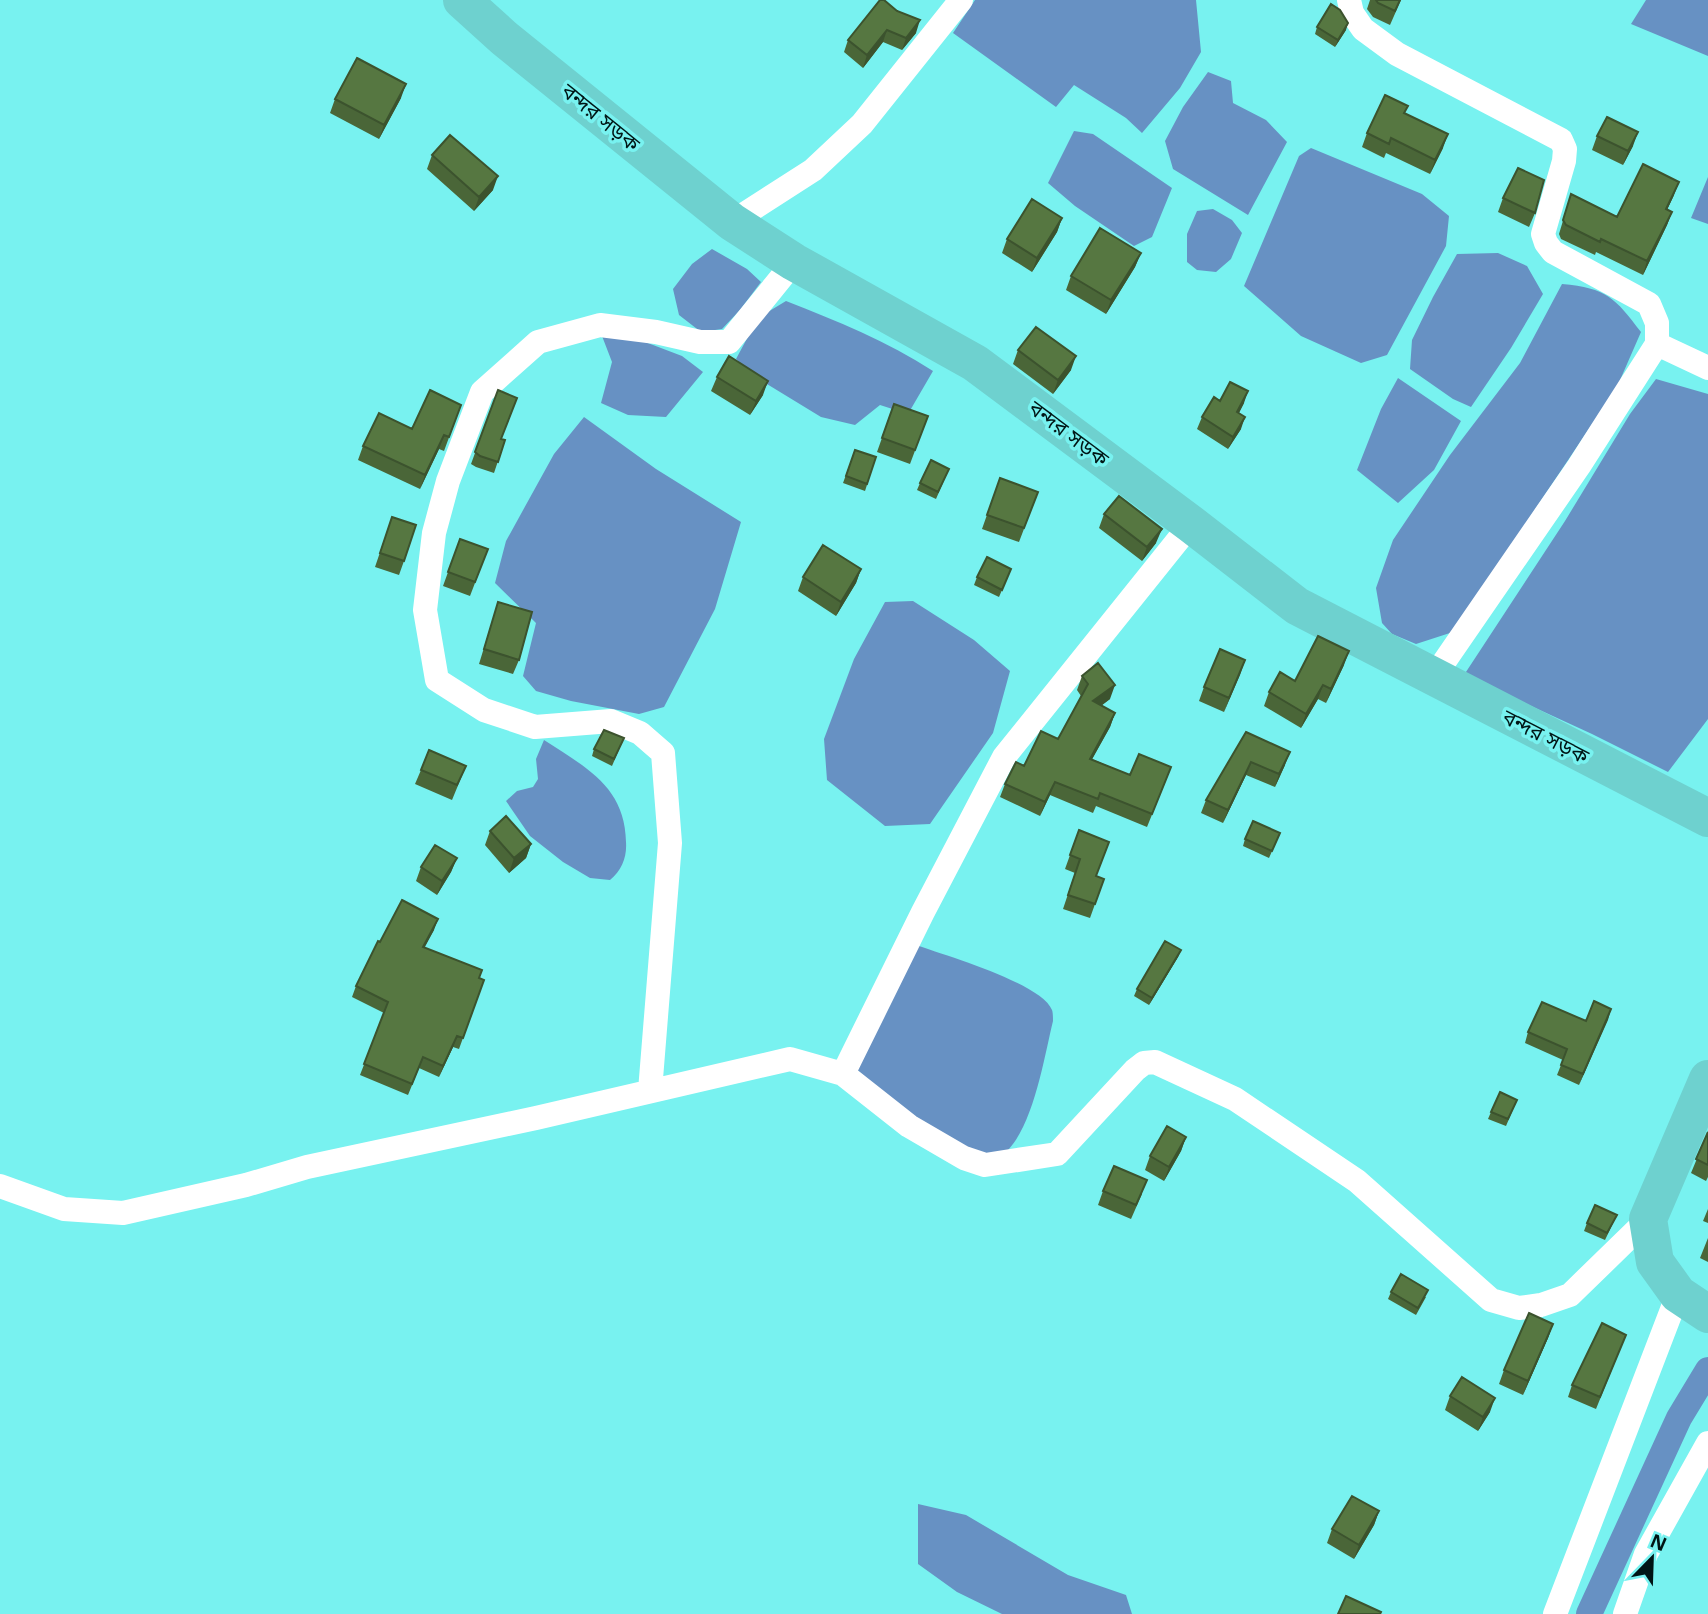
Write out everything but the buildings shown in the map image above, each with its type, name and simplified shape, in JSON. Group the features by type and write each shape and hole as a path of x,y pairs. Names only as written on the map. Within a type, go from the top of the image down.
{"highway":[{"name":"বন্দর সড়ক","path":"462,0 504,38 732,222 794,262 975,363 1297,606 1708,818"},
{"path":"1695,1306 1655,1262 1648,1219 1708,1079"}],"street":[{"path":"732,222 813,170 862,124 961,0"},
{"path":"1349,0 1352,13 1363,29 1397,54 1561,140 1565,149 1564,161 1543,234 1546,243 1553,252 1648,304 1657,323 1657,344 1578,467 1433,678"},
{"path":"650,1091 670,843 663,754 640,733 611,722 535,727 484,710 437,680 425,610 434,533 448,481 482,392 538,341 600,325 656,332 700,342 729,342 794,262"},
{"path":"1657,344 1708,369"},
{"path":"843,1074 1004,757 1191,524"},
{"path":"0,1186 64,1209 123,1213 246,1185 307,1167 536,1118 790,1059 843,1074 909,1126 964,1158 985,1165 1057,1154 1135,1070 1144,1063 1155,1062 1235,1099 1357,1181 1491,1300 1519,1308 1541,1305 1570,1295 1648,1219"},
{"path":"1555,1614 1600,1492 1695,1306"},
{"path":"1625,1614 1646,1553 1708,1443"}],"water":[{"path":"975,0 1196,0 1201,52 1180,88 1142,133 1126,118 1074,85 1056,107 953,33"},
{"path":"1646,0 1708,0 1708,56 1631,24"},
{"path":"1208,72 1231,81 1233,103 1266,120 1287,142 1248,215 1173,169 1165,141 1183,107"},
{"path":"1074,131 1093,134 1172,188 1152,237 1134,246 1075,206 1048,183"},
{"path":"1311,148 1422,194 1449,216 1446,246 1387,355 1361,363 1301,336 1244,286 1299,156"},
{"path":"1708,177 1708,224 1691,218"},
{"path":"1213,209 1232,220 1242,233 1231,259 1216,272 1197,270 1187,262 1187,234 1197,211"},
{"path":"712,249 747,269 761,282 722,329 701,332 679,315 673,289 692,264"},
{"path":"1498,253 1527,266 1543,294 1471,407 1453,399 1410,369 1412,340 1457,254"},
{"path":"1562,284 1590,288 1609,297 1641,332 1617,387 1453,632 1416,644 1392,634 1382,623 1376,588 1393,540 1450,455 1520,363"},
{"path":"786,301 880,341 933,371 908,414 880,405 855,425 821,417 757,378 736,359 758,318"},
{"path":"602,336 632,337 682,356 703,372 666,417 628,415 601,403 612,362"},
{"path":"1398,378 1461,421 1434,470 1398,503 1357,470 1381,409"},
{"path":"1656,379 1708,394 1708,719 1668,772 1464,675 1565,521 1630,414"},
{"path":"584,417 656,469 741,522 715,609 664,707 639,714 571,701 536,691 523,676 536,623 495,583 506,541 554,454"},
{"path":"913,601 974,640 1010,671 993,733 930,824 885,826 827,780 824,739 854,659 885,602"},
{"path":"544,740 588,769 600,780 619,806 624,823 626,853 621,868 610,880 590,878 563,862 530,836 506,801 517,791 533,787 538,779 536,759"},
{"path":"916,945 1012,980 1044,1000 1052,1010 1053,1021 1028,1116 1010,1148 998,1158 939,1139 857,1070"},
{"path":"918,1504 966,1515 1068,1575 1126,1595 1132,1614 1002,1614 957,1592 918,1564"}],"waterway":[{"path":"1589,1614 1679,1418 1708,1370"}]}
